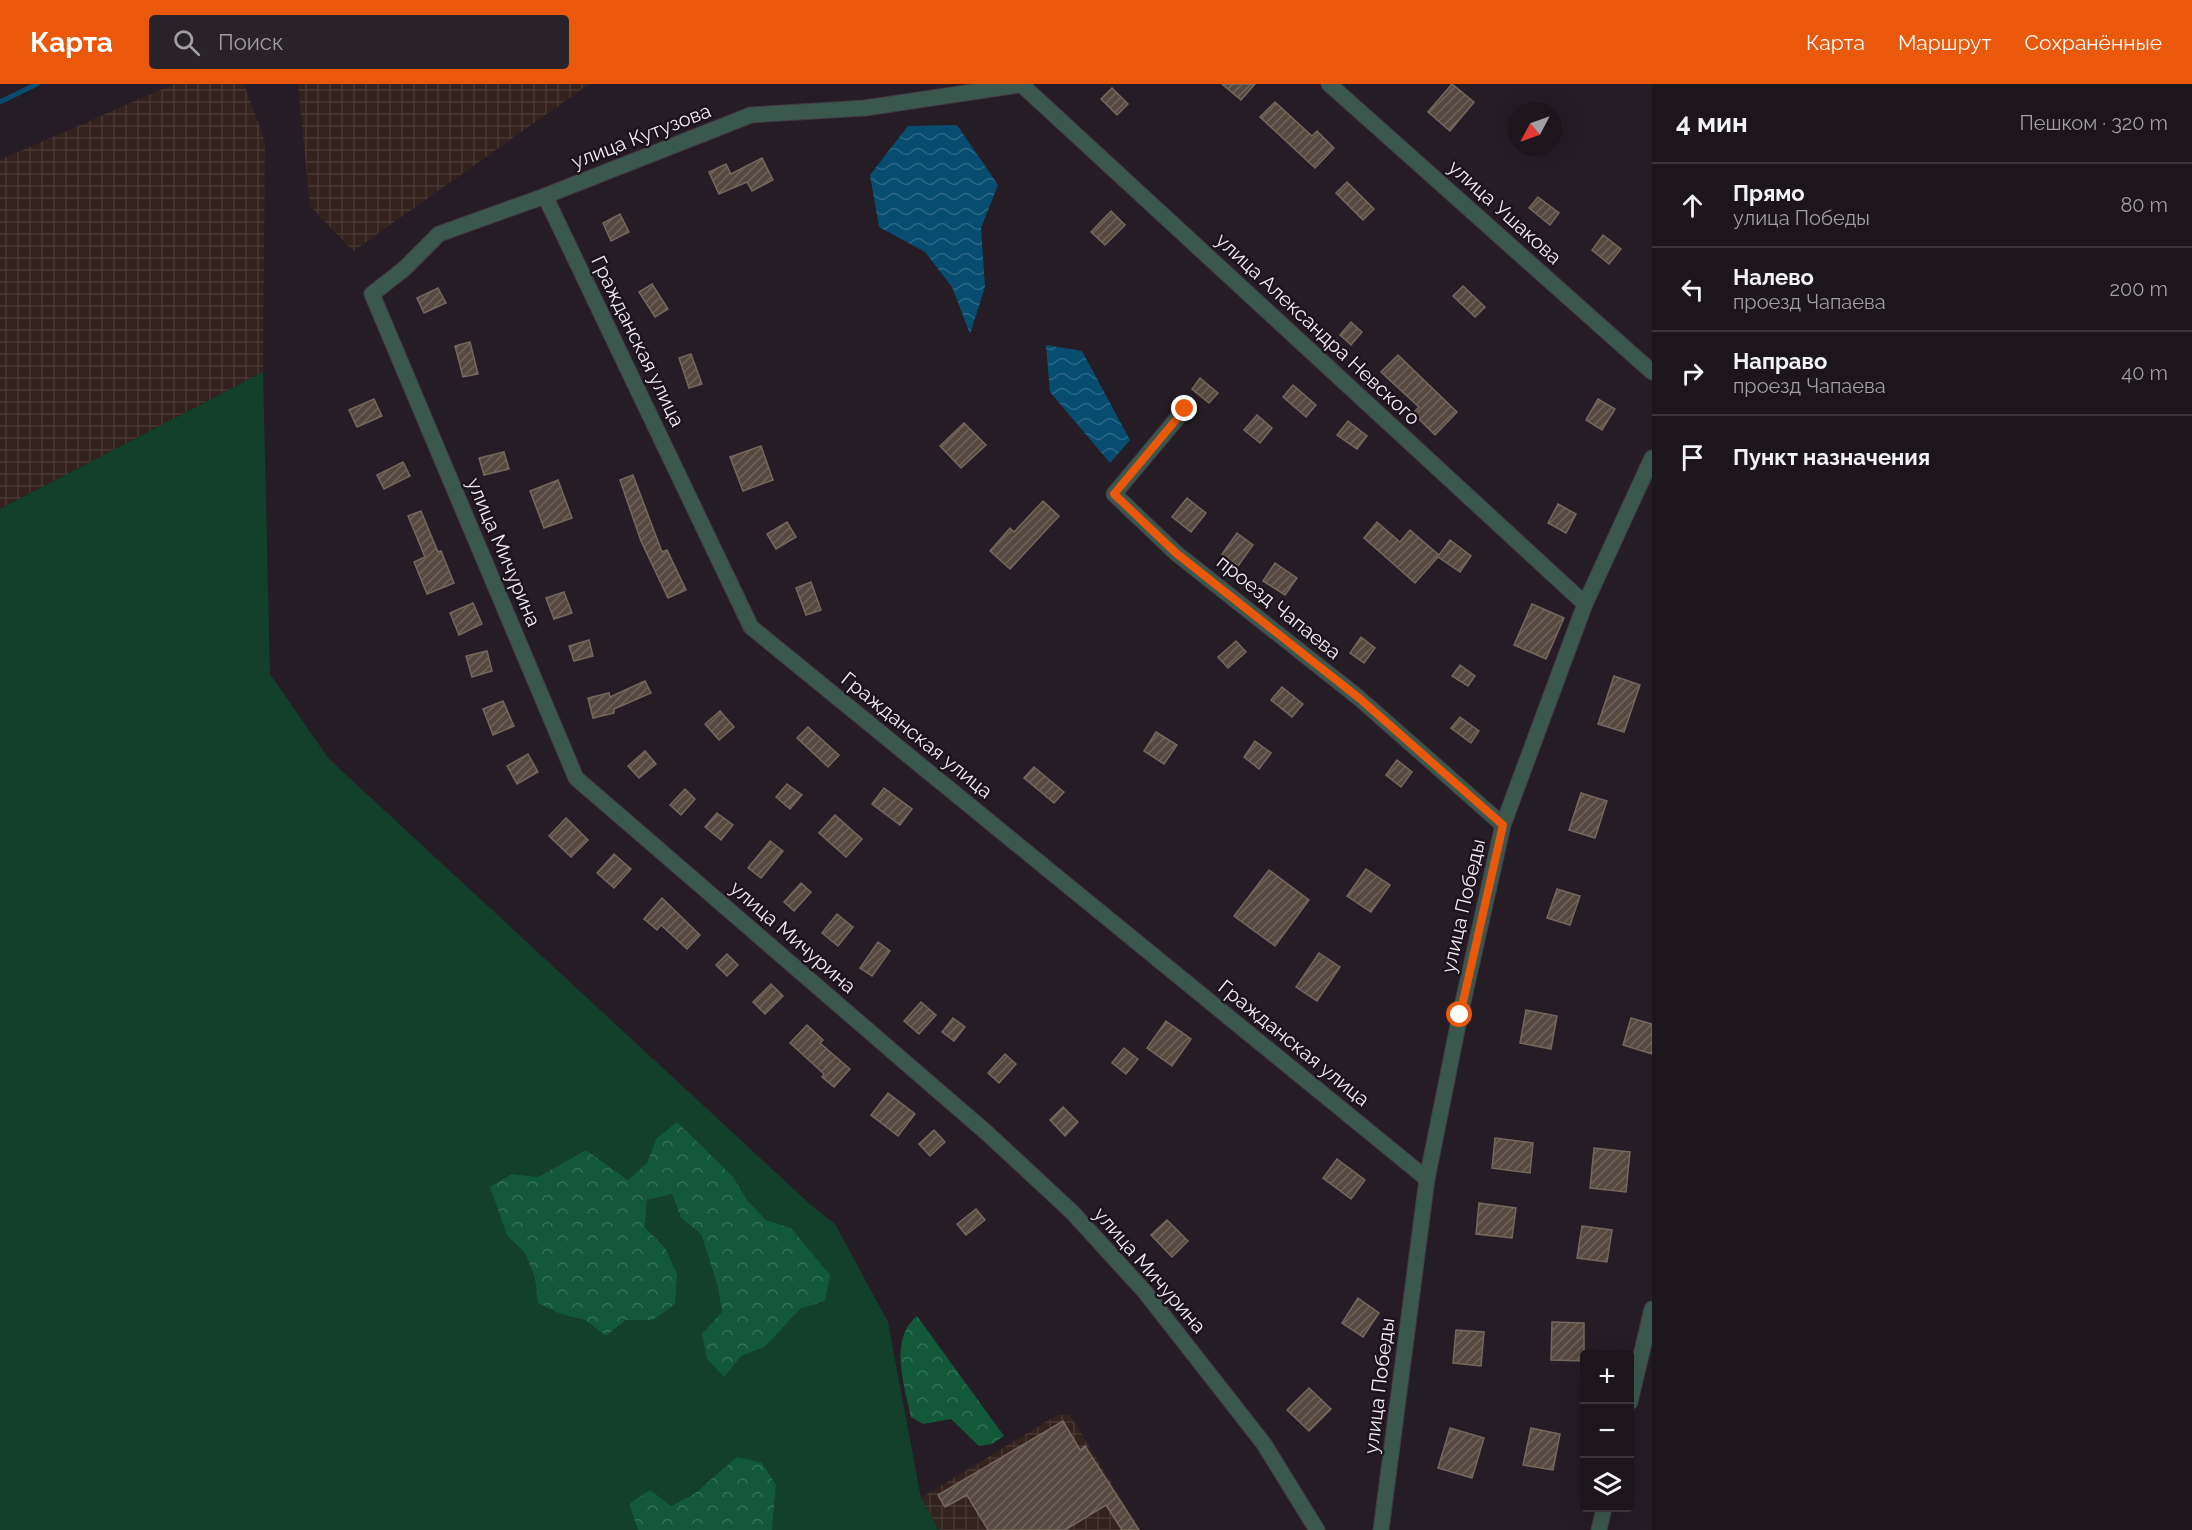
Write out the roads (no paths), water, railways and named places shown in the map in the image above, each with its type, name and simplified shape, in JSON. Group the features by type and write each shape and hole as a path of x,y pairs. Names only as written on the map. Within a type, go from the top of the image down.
{"street":[{"name":"улица Ушакова","path":"1329,84 1652,372"},
{"name":"улица Кутузова","path":"372,294 404,269 439,234 545,196 751,115 865,108 1023,85"},
{"name":"улица Александра Невского","path":"1023,85 1585,604"},
{"name":"Гражданская улица","path":"545,196 751,627 1427,1179"},
{"name":"улица Мичурина","path":"372,294 576,778 978,1126 1072,1212 1145,1292 1264,1444 1317,1530"},
{"name":"проезд Чапаева","path":"1185,409 1114,494 1176,553 1359,698 1503,825"},
{"name":"улица Победы","path":"1381,1530 1427,1179 1460,1015 1503,825 1585,604 1652,458"},
{"path":"1634,1382 1652,1309"},
{"path":"1599,1530 1603,1512"}],"water":[{"path":"957,125 998,185 981,228 985,287 970,334 952,287 925,252 879,227 870,175 908,126"},
{"path":"1046,345 1082,351 1130,440 1110,463 1050,392"}],"waterway":[{"path":"0,102 37,84"}]}
